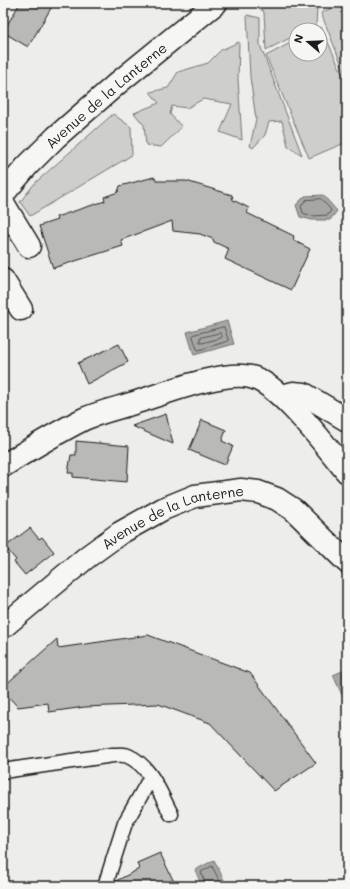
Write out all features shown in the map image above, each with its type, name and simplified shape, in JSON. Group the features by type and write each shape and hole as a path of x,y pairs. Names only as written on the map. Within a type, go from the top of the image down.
{"main road":[{"name":"Avenue de la Lanterne","path":"3,194 56,137 119,82 216,3"},
{"path":"3,203 29,246"},
{"path":"3,280 21,309"},
{"path":"3,466 50,436 86,418 212,379 234,375 252,377 282,396 347,472"},
{"path":"282,396 293,393 304,394 347,420"},
{"name":"Avenue de la Lanterne","path":"3,627 86,557 120,533 162,509 195,496 241,490 258,492 278,498 294,510 347,562"}],"lane":[{"path":"3,772 113,755 127,756 142,764 151,777 171,814"},
{"path":"105,886 125,823 151,777"}],"shaded area":[{"path":"260,3 327,3 317,7 316,22 288,22 288,39 266,50 264,12 257,6"},
{"path":"343,3 347,3 347,78 328,30 328,22 325,22 321,13"},
{"path":"247,15 260,18 260,45 302,155 288,146 282,121 269,122 265,135 253,148 250,146 256,119 250,77"},
{"path":"239,42 238,79 242,140 220,132 232,104 203,99 187,108 172,106 170,114 182,127 161,147 146,145 144,125 134,113 159,103 150,92 168,88 178,72 208,63 221,50"},
{"path":"328,42 347,84 347,142 309,158 266,56 288,44 288,62 328,62"},
{"path":"113,114 131,127 132,155 30,216 20,202 35,183"}],"water":[{"path":"323,195 337,211 330,220 312,220 300,217 296,205 305,196"},
{"path":"227,321 234,344 194,355 187,332"},
{"path":"347,669 347,706 333,675"},
{"path":"214,860 227,886 202,886 195,870"}],"building":[{"path":"20,3 54,3 28,47 3,32"},
{"path":"154,177 157,181 186,181 232,195 233,200 249,208 247,213 294,236 293,240 310,249 291,290 225,259 229,249 214,242 213,239 200,234 173,231 172,221 121,240 123,246 53,268 39,226 57,220 56,217 105,201 104,197 118,192 120,186"},
{"path":"119,344 128,362 87,384 78,363"},
{"path":"166,414 173,444 132,426"},
{"path":"202,420 226,430 222,441 233,446 225,465 189,450"},
{"path":"76,441 129,446 127,482 73,477 73,473 68,473 71,455 76,455"},
{"path":"30,528 39,539 42,537 54,552 25,575 14,562 16,560 5,547"},
{"path":"148,635 250,673 316,763 274,791 210,723 158,704 85,707 49,712 48,703 18,707 3,691 3,687 57,639 58,648"},
{"path":"160,853 176,886 114,886 116,881 139,869 137,863"}]}
